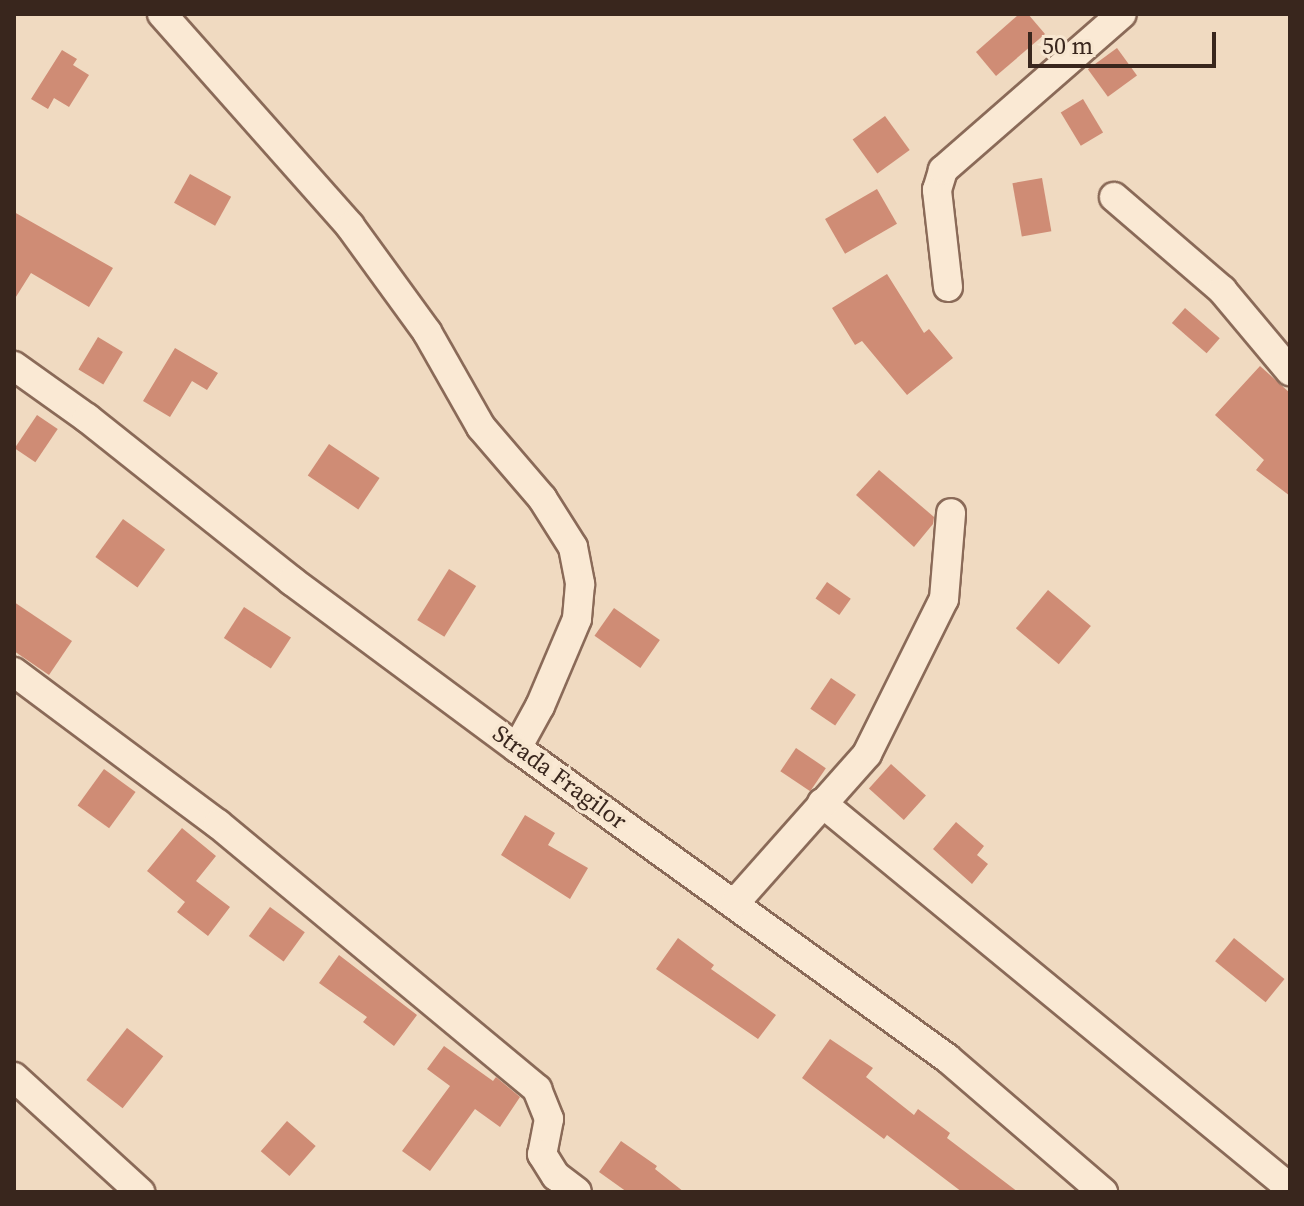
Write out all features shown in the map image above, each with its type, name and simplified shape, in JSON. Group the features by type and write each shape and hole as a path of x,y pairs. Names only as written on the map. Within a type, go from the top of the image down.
{"street":[{"path":"162,14 350,226 427,332 481,427 542,498 573,547 580,584 577,619 540,706 517,748"},
{"path":"948,287 937,190 943,170 1122,14"},
{"path":"1114,197 1222,290 1290,371"},
{"name":"Strada Fragilor","path":"14,366 99,427 292,581 517,748 947,1058 1103,1192"},
{"path":"734,904 867,754 944,599 951,513"},
{"path":"14,672 218,824 537,1089 549,1119 542,1154 556,1176 577,1192"},
{"path":"822,803 1290,1188"},
{"path":"14,1077 140,1192"}],"building":[{"path":"1019,14 1028,14 1045,34 996,76 976,52"},
{"path":"1117,48 1137,76 1108,97 1088,69"},
{"path":"62,50 77,59 73,65 89,75 69,107 54,98 48,109 31,99"},
{"path":"1083,99 1103,132 1081,146 1061,112"},
{"path":"885,116 910,150 877,173 853,140"},
{"path":"190,174 231,197 215,226 174,203"},
{"path":"1042,178 1051,231 1022,236 1012,183"},
{"path":"877,189 897,224 845,254 825,219"},
{"path":"14,212 113,268 89,307 31,273 14,300"},
{"path":"887,274 924,333 929,329 953,358 907,395 862,341 855,345 832,308"},
{"path":"1185,308 1220,338 1207,353 1172,323"},
{"path":"98,337 123,352 103,385 78,370"},
{"path":"175,348 218,373 207,390 192,381 170,417 143,401"},
{"path":"1260,366 1290,393 1290,496 1256,470 1264,460 1215,415"},
{"path":"37,415 58,429 35,462 15,448"},
{"path":"329,444 380,478 358,510 308,476"},
{"path":"879,470 934,517 933,524 914,547 856,495"},
{"path":"123,519 165,550 137,588 95,557"},
{"path":"449,569 476,586 444,637 417,620"},
{"path":"827,582 851,599 839,615 816,598"},
{"path":"1048,590 1091,626 1059,664 1016,628"},
{"path":"14,602 72,641 49,675 14,651"},
{"path":"244,607 291,637 271,669 224,638"},
{"path":"614,608 660,640 640,668 594,636"},
{"path":"831,678 856,695 835,725 810,709"},
{"path":"796,748 826,768 810,791 780,771"},
{"path":"891,764 926,795 904,820 869,789"},
{"path":"104,769 136,792 109,828 78,805"},
{"path":"525,815 555,833 548,845 588,868 570,899 501,855"},
{"path":"956,822 984,846 977,855 988,864 972,884 933,849"},
{"path":"182,828 216,856 196,881 230,907 208,936 177,912 185,902 147,871"},
{"path":"270,907 305,932 284,961 249,936"},
{"path":"678,938 714,965 711,969 776,1015 758,1039 656,969"},
{"path":"1234,938 1285,979 1266,1002 1215,961"},
{"path":"339,955 417,1015 394,1046 363,1022 367,1017 319,983"},
{"path":"127,1028 163,1056 123,1108 86,1080"},
{"path":"830,1039 873,1068 866,1077 914,1115 918,1109 950,1133 947,1138 1018,1192 962,1192 887,1135 884,1139 802,1078"},
{"path":"444,1046 493,1081 496,1077 520,1097 500,1127 475,1109 430,1171 402,1151 450,1086 427,1069"},
{"path":"287,1121 316,1146 289,1176 261,1151"},
{"path":"621,1141 657,1166 655,1169 684,1192 627,1192 599,1172"}]}
